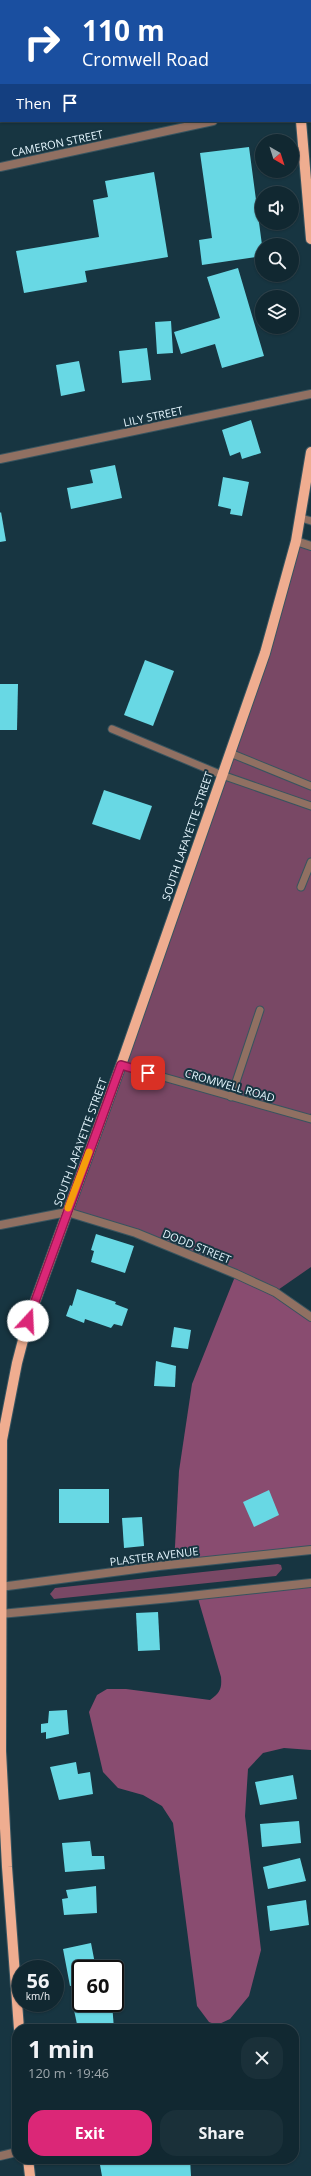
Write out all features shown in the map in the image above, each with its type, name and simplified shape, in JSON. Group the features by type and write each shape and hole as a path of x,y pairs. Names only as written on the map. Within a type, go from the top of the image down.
{"main road":[{"path":"301,122 311,239"},
{"name":"SOUTH LAFAYETTE STREET","path":"19,2024 7,1867 2,1758 0,1587 2,1440 17,1363 28,1321 121,1065 265,653 296,541 311,452"},
{"path":"29,2164 30,2176"}],"street":[{"name":"CAMERON STREET","path":"0,167 208,122"},
{"name":"LILY STREET","path":"0,459 311,394"},
{"path":"296,541 311,546"},
{"path":"0,1225 67,1212"},
{"name":"DODD STREET","path":"67,1212 136,1233 236,1274 275,1292 311,1317"},
{"name":"PLASTER AVENUE","path":"0,1587 160,1566 311,1550"},
{"path":"0,1614 311,1583"},
{"path":"0,2156 12,2153"}],"lane":[{"path":"301,518 311,521"},
{"path":"112,729 222,775 311,806"},
{"path":"230,753 311,786"},
{"path":"302,888 311,862"},
{"path":"231,1097 260,1010"},
{"name":"CROMWELL ROAD","path":"121,1065 311,1119"}],"shaded area":[{"path":"296,541 311,546 311,1113 309,1119 311,1119 311,1267 275,1292 236,1274 67,1212 222,775"},
{"path":"236,1274 311,1317 311,1550 174,1565 179,1471 192,1384"},
{"path":"278,1564 281,1565 282,1569 276,1576 54,1599 50,1594 55,1588"},
{"path":"311,1583 311,1750 284,1748 263,1753 248,1769 245,1816 261,1950 249,1996 230,2019 219,2024 209,2022 197,2006 173,1823 162,1806 143,1795 118,1788 103,1772 89,1712 97,1695 107,1689 126,1689 210,1700 216,1695 220,1690 221,1677 197,1595"}],"building":[{"path":"249,147 255,192 255,230 260,230 261,238 255,238 255,257 202,265 199,240 212,238 200,153"},
{"path":"154,172 168,257 85,271 87,282 24,293 16,251 99,237 93,200 108,197 105,181"},
{"path":"238,268 255,326 255,334 258,334 264,356 222,368 215,344 181,354 174,332 220,318 207,277"},
{"path":"171,321 173,353 157,354 155,322"},
{"path":"147,348 151,380 122,383 119,351"},
{"path":"79,361 85,391 61,396 56,365"},
{"path":"251,420 261,453 242,459 240,452 230,456 222,430"},
{"path":"115,465 122,498 71,509 67,488 93,483 90,470"},
{"path":"223,477 249,482 242,516 230,514 231,509 218,506"},
{"path":"1,512 6,541 0,542 0,513"},
{"path":"145,660 174,671 153,726 124,715"},
{"path":"0,684 18,684 17,730 0,730"},
{"path":"104,790 152,806 140,840 92,824"},
{"path":"96,1234 134,1246 125,1273 91,1262 94,1251 91,1250"},
{"path":"77,1289 116,1302 115,1304 128,1309 122,1326 114,1324 111,1328 85,1319 84,1323 66,1316 70,1305 72,1306"},
{"path":"174,1327 191,1330 188,1349 171,1347"},
{"path":"156,1361 176,1366 175,1387 154,1386"},
{"path":"59,1489 109,1489 109,1523 59,1523"},
{"path":"269,1490 279,1515 254,1527 243,1502"},
{"path":"142,1517 144,1546 124,1548 122,1518"},
{"path":"158,1612 160,1650 138,1651 136,1613"},
{"path":"67,1710 69,1734 46,1739 46,1732 41,1733 41,1724 48,1723 49,1711"},
{"path":"76,1762 78,1774 90,1772 93,1794 59,1800 50,1767"},
{"path":"293,1775 297,1799 260,1805 255,1782"},
{"path":"299,1821 301,1843 262,1847 260,1824"},
{"path":"90,1841 92,1856 104,1856 105,1869 65,1872 62,1843"},
{"path":"300,1858 306,1881 268,1889 263,1867"},
{"path":"96,1886 97,1913 64,1915 62,1899 68,1898 66,1890"},
{"path":"306,1900 309,1925 270,1931 267,1906"},
{"path":"91,1943 94,1960 72,1960 72,1986 70,1986 63,1949"},
{"path":"74,2012 113,2012 114,2024 77,2024"},
{"path":"190,2164 191,2176 102,2176 100,2165"}],"slow traffic":[{"path":"68,1208 89,1152"}],"route":[{"path":"28,1321 121,1065 148,1073"}]}
